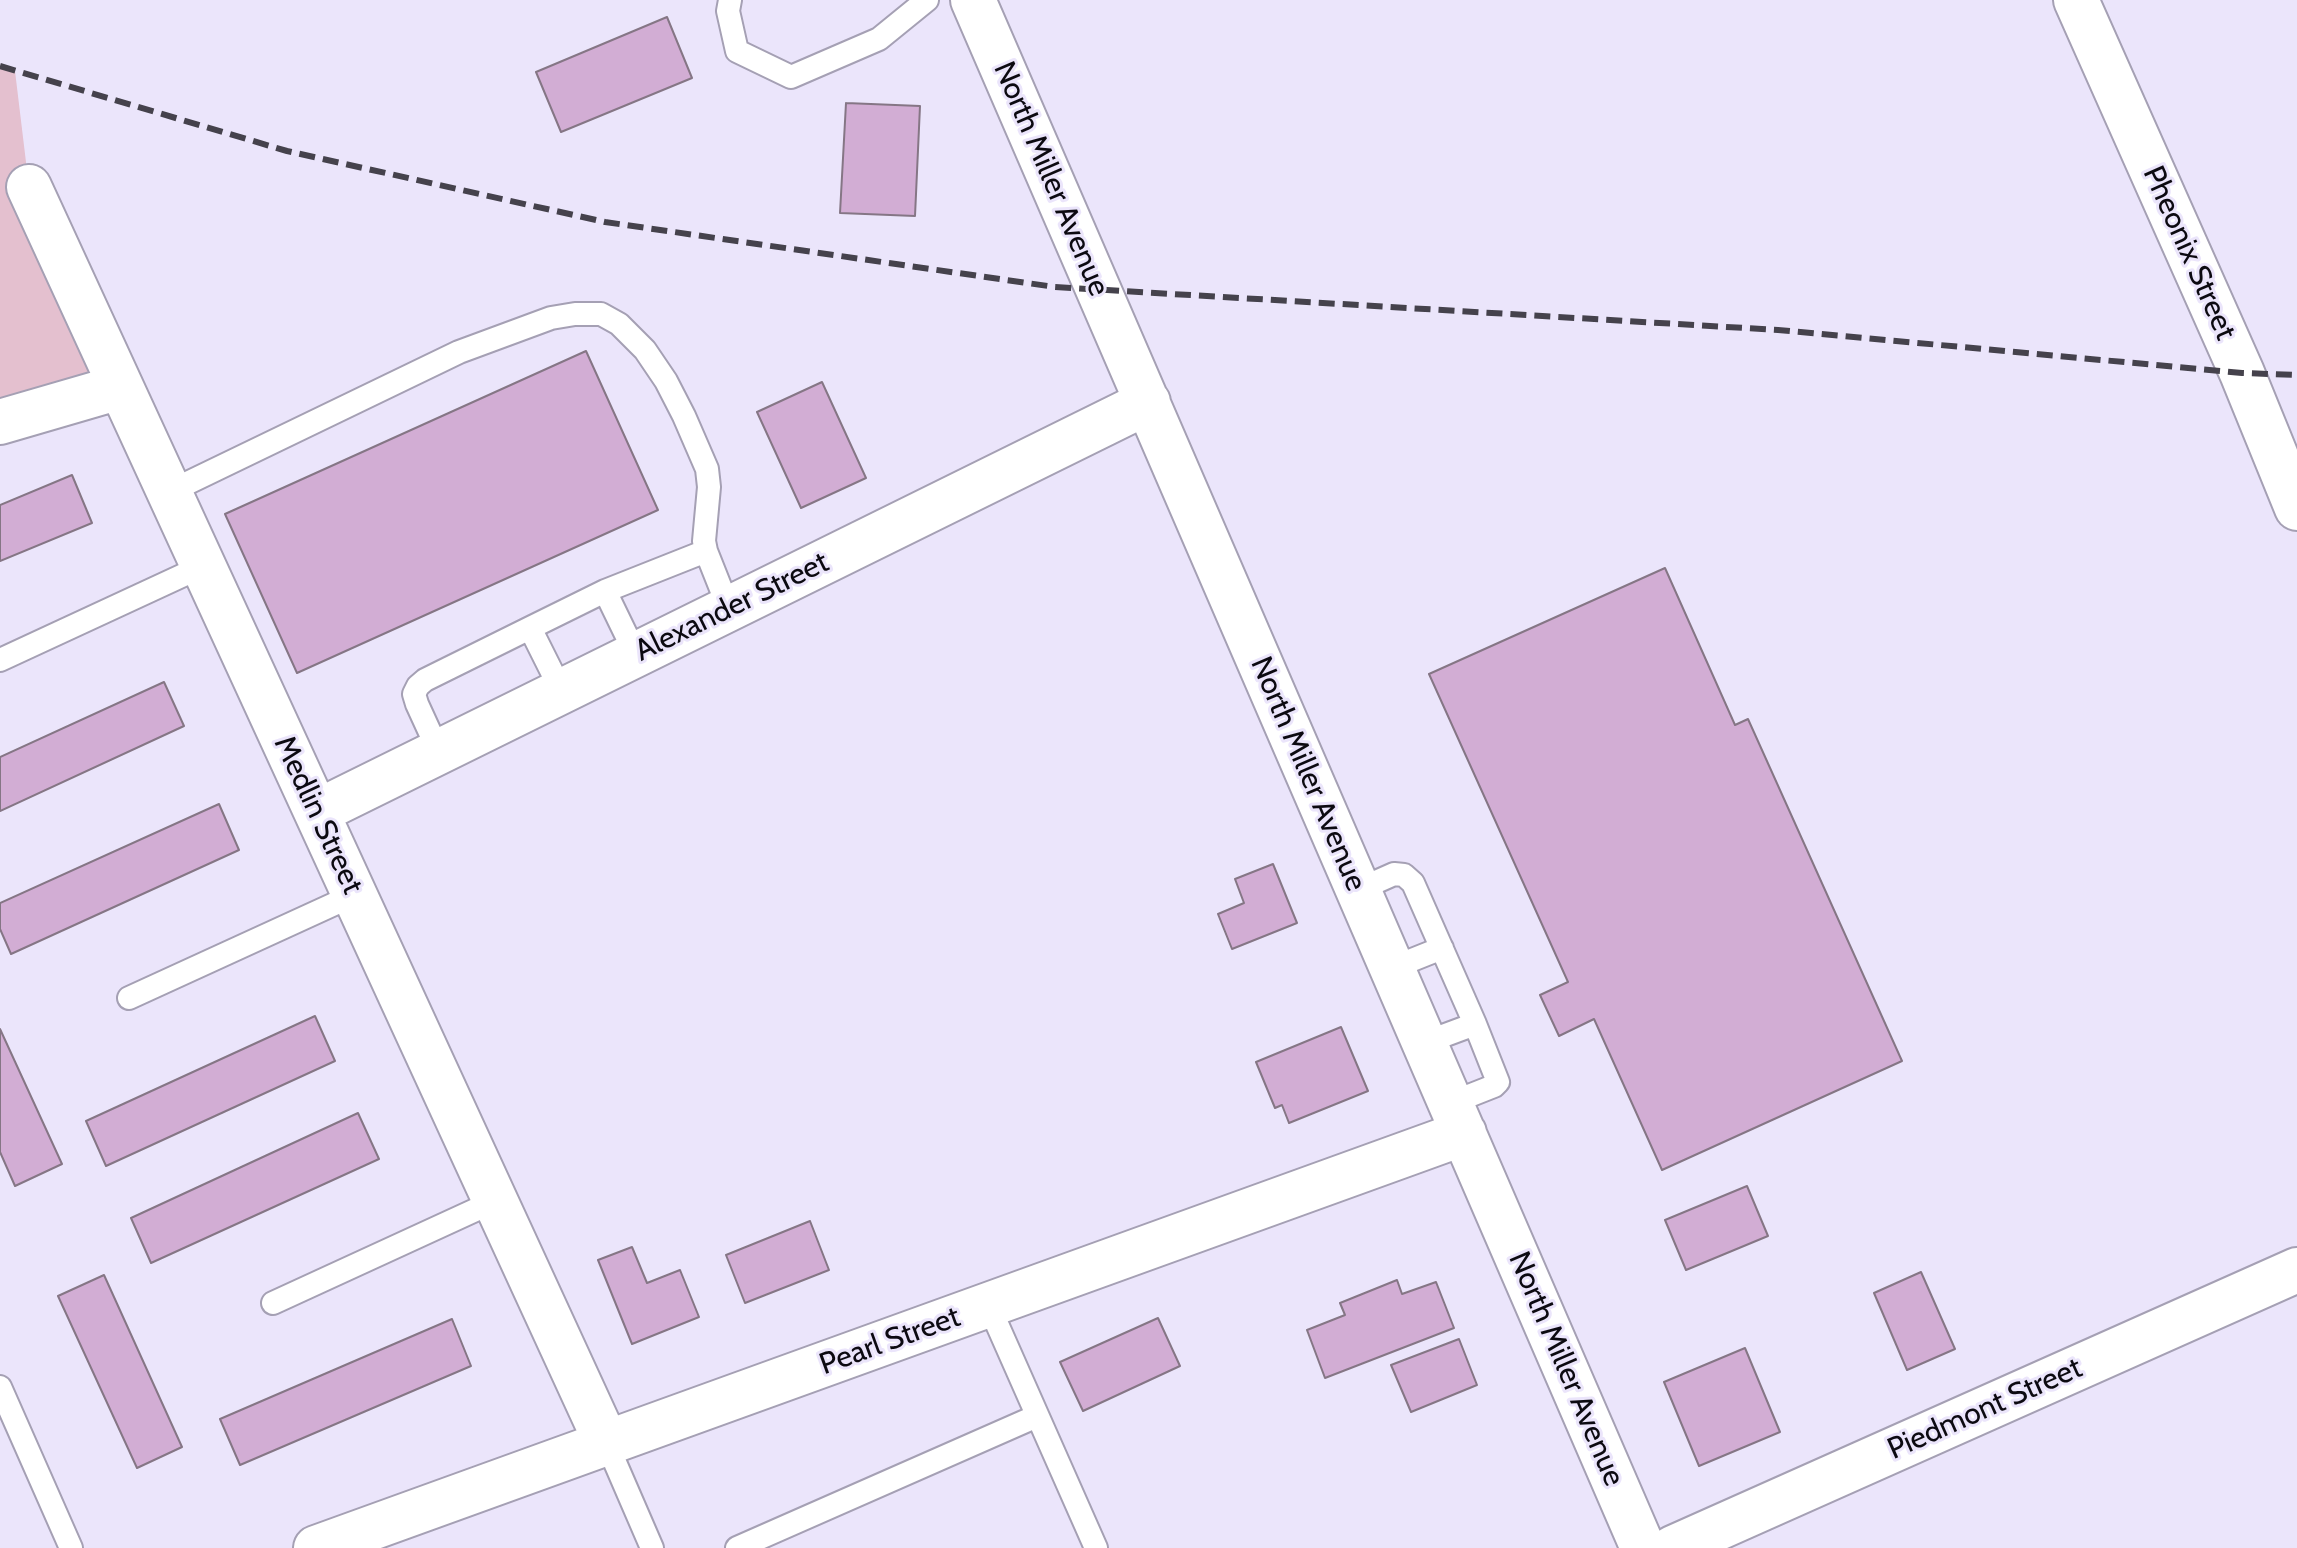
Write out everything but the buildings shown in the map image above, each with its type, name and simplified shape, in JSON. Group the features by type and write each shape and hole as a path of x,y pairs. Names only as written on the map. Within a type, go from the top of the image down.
{"street":[{"name":"North Miller Avenue","path":"973,0 1643,1548"},
{"name":"Pheonix Street","path":"2076,0 2242,373 2297,508"},
{"name":"Medlin Street","path":"29,187 607,1444"},
{"path":"0,422 120,387"},
{"name":"Alexander Street","path":"317,812 1148,402"},
{"name":"Pearl Street","path":"316,1548 989,1306 1457,1118"},
{"name":"Piedmont Street","path":"1673,1548 2297,1270"}],"lane":[{"path":"730,0 728,11 737,51 791,77 879,39 927,0"},
{"path":"169,492 459,352 551,318 601,314 619,324 645,350 666,381 707,469 709,487 704,541 729,609"},
{"path":"439,752 414,694 425,680 605,591 706,551"},
{"path":"0,660 203,566"},
{"path":"605,591 636,655"},
{"path":"530,628 562,692"},
{"path":"1358,890 1394,874 1404,875 1413,883 1442,948 1498,1082 1457,1118"},
{"path":"129,998 354,895"},
{"path":"1392,968 1442,948"},
{"path":"1424,1043 1475,1024"},
{"path":"273,1303 495,1201"},
{"path":"989,1306 1096,1548"},
{"path":"0,1387 71,1548"},
{"path":"737,1548 1037,1416"},
{"path":"607,1444 652,1548"}],"shaded area":[{"path":"0,67 15,71 29,187 120,387 0,422"}],"railway":[{"path":"0,66 287,151 605,222 1055,287 1778,330 2242,373 2297,375"}]}
